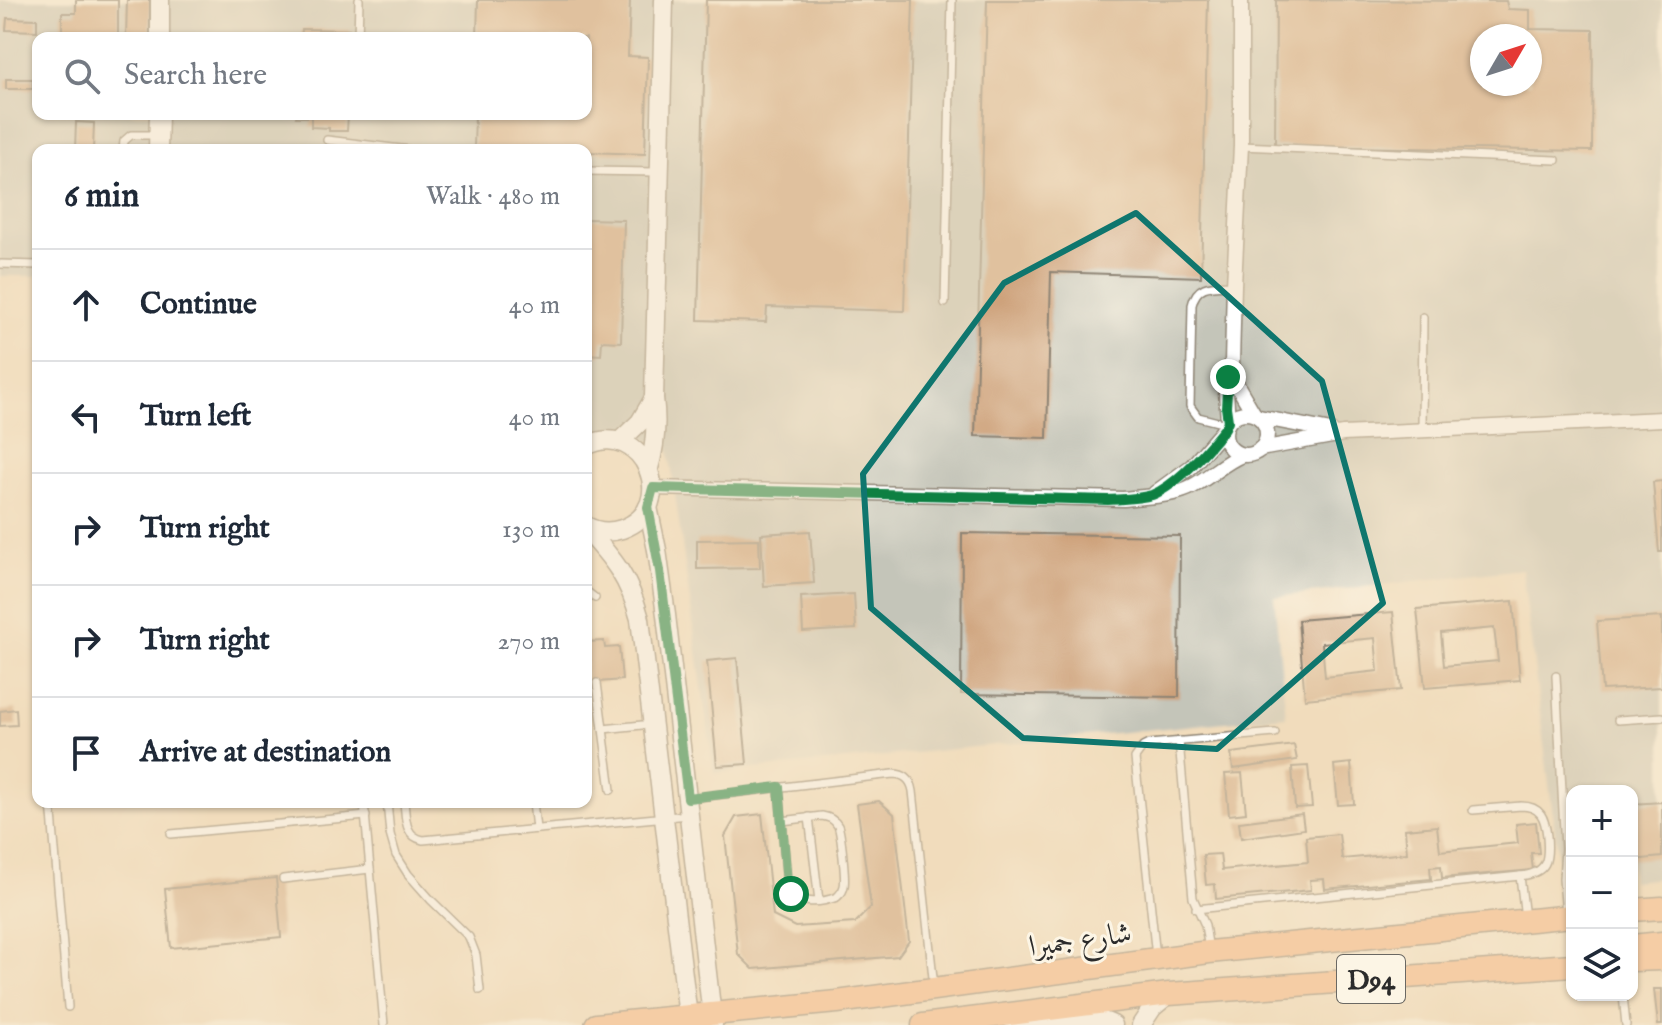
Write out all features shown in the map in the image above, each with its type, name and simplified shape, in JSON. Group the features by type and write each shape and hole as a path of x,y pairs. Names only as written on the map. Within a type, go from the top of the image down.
{"main road":[{"path":"1638,910 1662,908"},
{"name":"شارع جميرا","path":"596,1025 713,1020 1209,952 1566,916"},
{"path":"1638,945 1662,943"},
{"path":"1536,967 1566,957"},
{"path":"1638,960 1662,959"},
{"name":"D94","path":"923,1025 1169,994 1566,965"}],"street":[{"path":"160,0 160,32"},
{"path":"649,468 656,440 654,398 664,0"},
{"path":"1241,0 1241,146 1232,363 1226,392 1226,442 1242,455"},
{"path":"158,143 159,120"},
{"path":"653,488 1108,500 1166,494 1192,487 1226,462 1255,453 1267,437 1264,423 1242,396 1232,363"},
{"path":"592,445 612,441 640,422 654,398"},
{"path":"1152,495 1192,466 1226,424 1240,413 1343,434"},
{"path":"1260,449 1343,434 1662,419"},
{"path":"592,439 612,441 632,448 649,468 653,488 648,507 630,526 604,532 592,529"},
{"path":"648,507 660,571 713,1020"},
{"path":"592,534 627,580 640,619 689,1021"},
{"path":"1141,1025 1153,1007 1169,994"},
{"path":"1001,1015 1035,1023 1088,1018 1113,1025"}],"lane":[{"path":"358,32 359,0"},
{"path":"945,303 952,0"},
{"path":"124,144 131,135 158,143"},
{"path":"327,140 360,144"},
{"path":"1241,146 1556,160"},
{"path":"592,171 659,172"},
{"path":"0,264 32,265"},
{"path":"1226,424 1198,417 1190,406 1192,305 1195,295 1203,288 1234,285"},
{"path":"1422,430 1423,317"},
{"path":"1556,676 1566,898"},
{"path":"597,683 611,790"},
{"path":"1618,720 1662,717"},
{"path":"603,729 653,723"},
{"path":"1156,959 1135,758 1149,744 1275,733"},
{"path":"1179,741 1193,898 1205,925 1209,952"},
{"path":"405,808 409,831 417,839 423,840 664,817 689,806 779,787 899,774 909,779 913,791 934,989"},
{"path":"779,787 782,821 788,889 800,900 819,901 837,897 845,879 836,823 827,816 782,821"},
{"path":"1196,909 1520,876 1538,871 1548,858 1545,822 1539,811 1527,806 1473,810"},
{"path":"51,808 68,1007"},
{"path":"365,808 384,1025"},
{"path":"388,808 396,855 408,874 469,937 476,955 480,990"},
{"path":"534,808 536,829"},
{"path":"171,834 366,816"},
{"path":"809,817 819,901"},
{"path":"1565,849 1568,857"},
{"path":"283,879 370,869"},
{"path":"1520,876 1525,920"},
{"path":"1624,1001 1626,1025"}],"highlighted area":[{"path":"1136,213 1322,381 1383,603 1217,749 1023,738 871,608 863,474 1004,283"}],"shaded area":[{"path":"0,0 1662,0 1662,878 1638,880 1638,785 1566,785 1566,888 1562,888 1522,569 1274,597 1286,716 714,773 668,444 592,432 592,144 32,144 32,276 0,276"}],"building":[{"path":"76,0 118,0 118,32 62,32 62,13 76,13"},
{"path":"127,0 150,0 150,32 126,32"},
{"path":"478,0 630,0 628,56 648,57 645,154 592,152 592,144 474,144 475,120 592,120 592,32 477,32"},
{"path":"706,0 913,0 904,311 767,307 766,322 698,320"},
{"path":"987,0 1208,0 1201,277 1051,272 1047,438 975,436"},
{"path":"1276,0 1506,1 1508,9 1530,10 1530,24 1470,24 1470,96 1542,96 1542,29 1593,30 1592,151 1275,146"},
{"path":"7,18 37,19 37,31 6,30"},
{"path":"302,29 350,30 350,32 302,32"},
{"path":"6,79 32,79 32,89 6,89"},
{"path":"311,120 348,120 347,131 311,127"},
{"path":"76,122 94,123 93,144 75,144"},
{"path":"592,219 624,220 621,342 602,341 601,355 592,354"},
{"path":"1662,481 1662,552 1659,552 1653,482"},
{"path":"810,531 814,583 764,586 761,534"},
{"path":"962,533 1180,536 1179,697 961,694"},
{"path":"759,539 760,568 697,569 697,540"},
{"path":"854,594 856,629 803,632 801,597"},
{"path":"1513,601 1520,680 1425,688 1417,609","holes":["1494,628 1498,661 1444,666 1441,633"]},
{"path":"1393,612 1401,690 1305,699 1298,620","holes":["1375,638 1378,671 1325,677 1322,643"]},
{"path":"1662,617 1662,687 1602,690 1597,621"},
{"path":"604,641 605,648 619,647 622,680 592,682 592,642"},
{"path":"737,658 747,764 717,766 707,661"},
{"path":"16,709 17,725 0,726 0,711"},
{"path":"1294,745 1297,760 1233,769 1231,753"},
{"path":"1351,763 1354,804 1338,805 1334,765"},
{"path":"1308,766 1312,807 1295,808 1292,767"},
{"path":"1242,773 1246,813 1229,815 1225,774"},
{"path":"879,801 894,814 909,941 898,956 753,969 738,954 725,836 736,817 762,814 773,916 795,927 855,923 871,907 857,804"},
{"path":"1662,802 1662,857 1638,859 1638,804"},
{"path":"1302,814 1304,829 1241,838 1239,822"},
{"path":"1536,822 1539,853 1531,853 1533,870 1442,878 1441,866 1430,867 1431,879 1325,889 1324,879 1310,880 1311,890 1216,899 1215,884 1206,885 1203,855 1220,854 1222,870 1308,862 1306,837 1339,834 1342,859 1407,853 1405,829 1437,826 1440,851 1518,843 1516,824"},
{"path":"276,878 281,937 171,948 165,889"},
{"path":"1654,989 1662,989 1662,1025 1658,1025"}],"route":[{"path":"791,894 787,883 779,787 688,798 660,571 648,507 653,488 1108,500 1152,495 1192,466 1225,428 1228,421 1228,377"}]}
